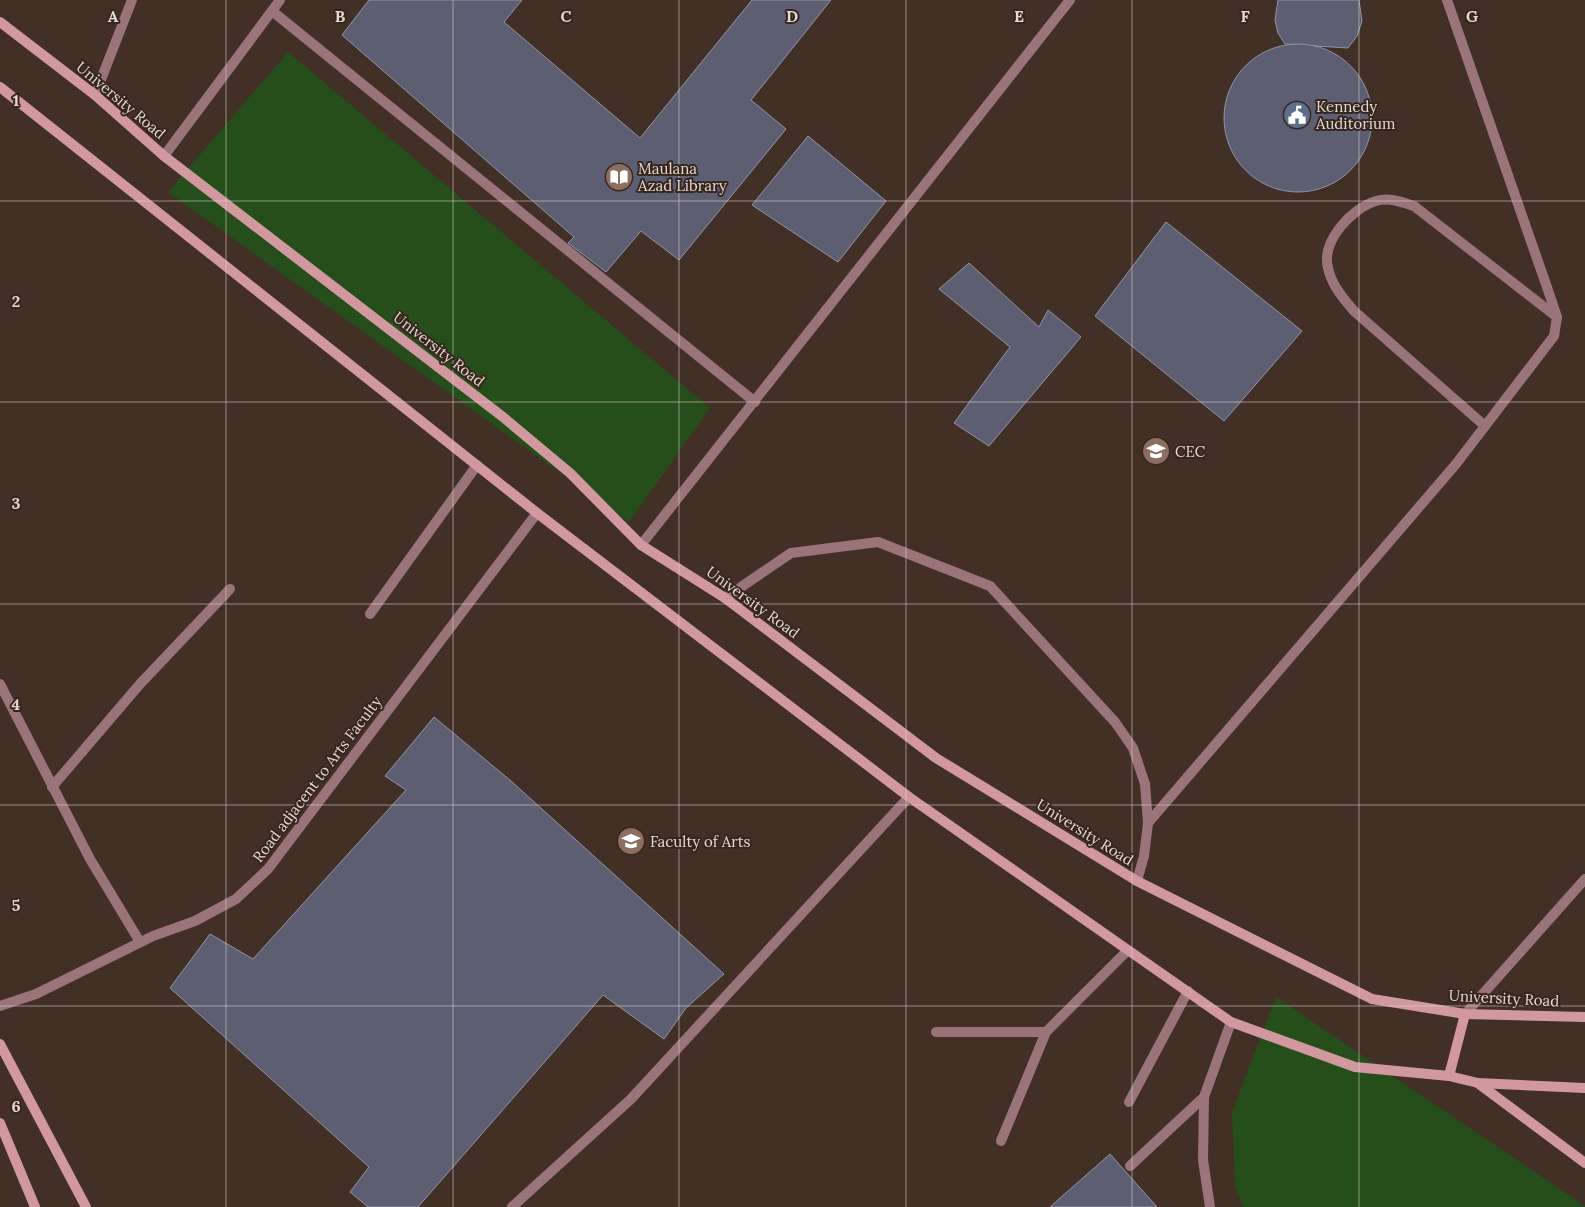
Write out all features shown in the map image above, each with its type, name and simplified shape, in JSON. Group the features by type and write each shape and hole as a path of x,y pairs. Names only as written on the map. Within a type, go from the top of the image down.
{"main road":[{"name":"University Road","path":"0,22 95,95 164,156 503,417 570,473 641,545 725,598 936,758 1137,881 1372,999 1465,1014 1585,1017"},
{"path":"0,87 537,513 909,797 1231,1022 1355,1067 1449,1076 1478,1083 1585,1088"},
{"path":"1449,1076 1465,1014"},
{"path":"0,1044 86,1207"},
{"path":"1478,1083 1585,1163"},
{"path":"0,1123 35,1207"}],"street":[{"path":"95,95 132,0"},
{"path":"164,156 280,0"},
{"path":"641,545 1070,0"},
{"path":"1148,823 1456,464 1554,336 1557,317 1447,0"},
{"path":"272,11 755,402"},
{"path":"1485,426 1354,311 1336,290 1327,267 1328,247 1340,228 1357,211 1376,200 1393,199 1414,206 1557,317"},
{"path":"370,614 476,465"},
{"name":"Road adjacent to Arts Faculty","path":"0,1006 36,994 140,942 194,921 236,899 268,869 537,513"},
{"path":"725,598 792,553 878,542 990,586 1114,722 1134,748 1145,784 1148,823 1144,856 1137,881"},
{"path":"52,787 140,684 230,589"},
{"path":"0,684 90,860 140,942"},
{"path":"512,1207 631,1099 909,797"},
{"path":"1465,1014 1585,879"},
{"path":"1001,1141 1046,1032 1128,950"},
{"path":"1129,1102 1188,991"},
{"path":"1210,1207 1203,1160 1204,1096 1231,1022"},
{"path":"936,1032 1046,1032"},
{"path":"1130,1166 1204,1096"}],"green space":[{"path":"288,52 710,408 629,522 168,192"},
{"path":"1276,997 1585,1207 1243,1207 1235,1186 1232,1112"}],"building":[{"path":"369,0 522,0 504,22 640,138 752,0 831,0 751,100 786,129 679,260 641,231 606,272 568,243 574,237 342,35"},
{"path":"1278,0 1359,0 1362,21 1357,36 1348,48 1285,44 1278,33 1275,20"},
{"path":"1298,44 1313,45 1326,49 1351,65 1367,90 1371,103 1371,133 1367,146 1351,171 1326,187 1313,191 1298,192 1283,191 1270,187 1245,171 1229,146 1225,133 1224,118 1225,103 1229,90 1245,65 1270,49 1283,45"},
{"path":"808,136 886,201 838,262 752,205"},
{"path":"1166,222 1302,331 1224,421 1095,316"},
{"path":"969,263 1039,327 1048,310 1081,337 989,446 954,423 1010,347 939,289"},
{"name":"Faculty of Arts","path":"434,717 511,781 724,974 686,1008 664,1039 603,995 418,1207 368,1207 350,1192 369,1167 170,988 210,934 253,959 406,790 385,776"},
{"path":"1110,1154 1157,1207 1050,1207"}],"place":[{"name":"Kennedy Auditorium","path":"1297,115"},
{"name":"Maulana Azad Library","path":"619,177"},
{"name":"CEC","path":"1156,451"},
{"name":"Faculty of Arts","path":"631,841"}]}
